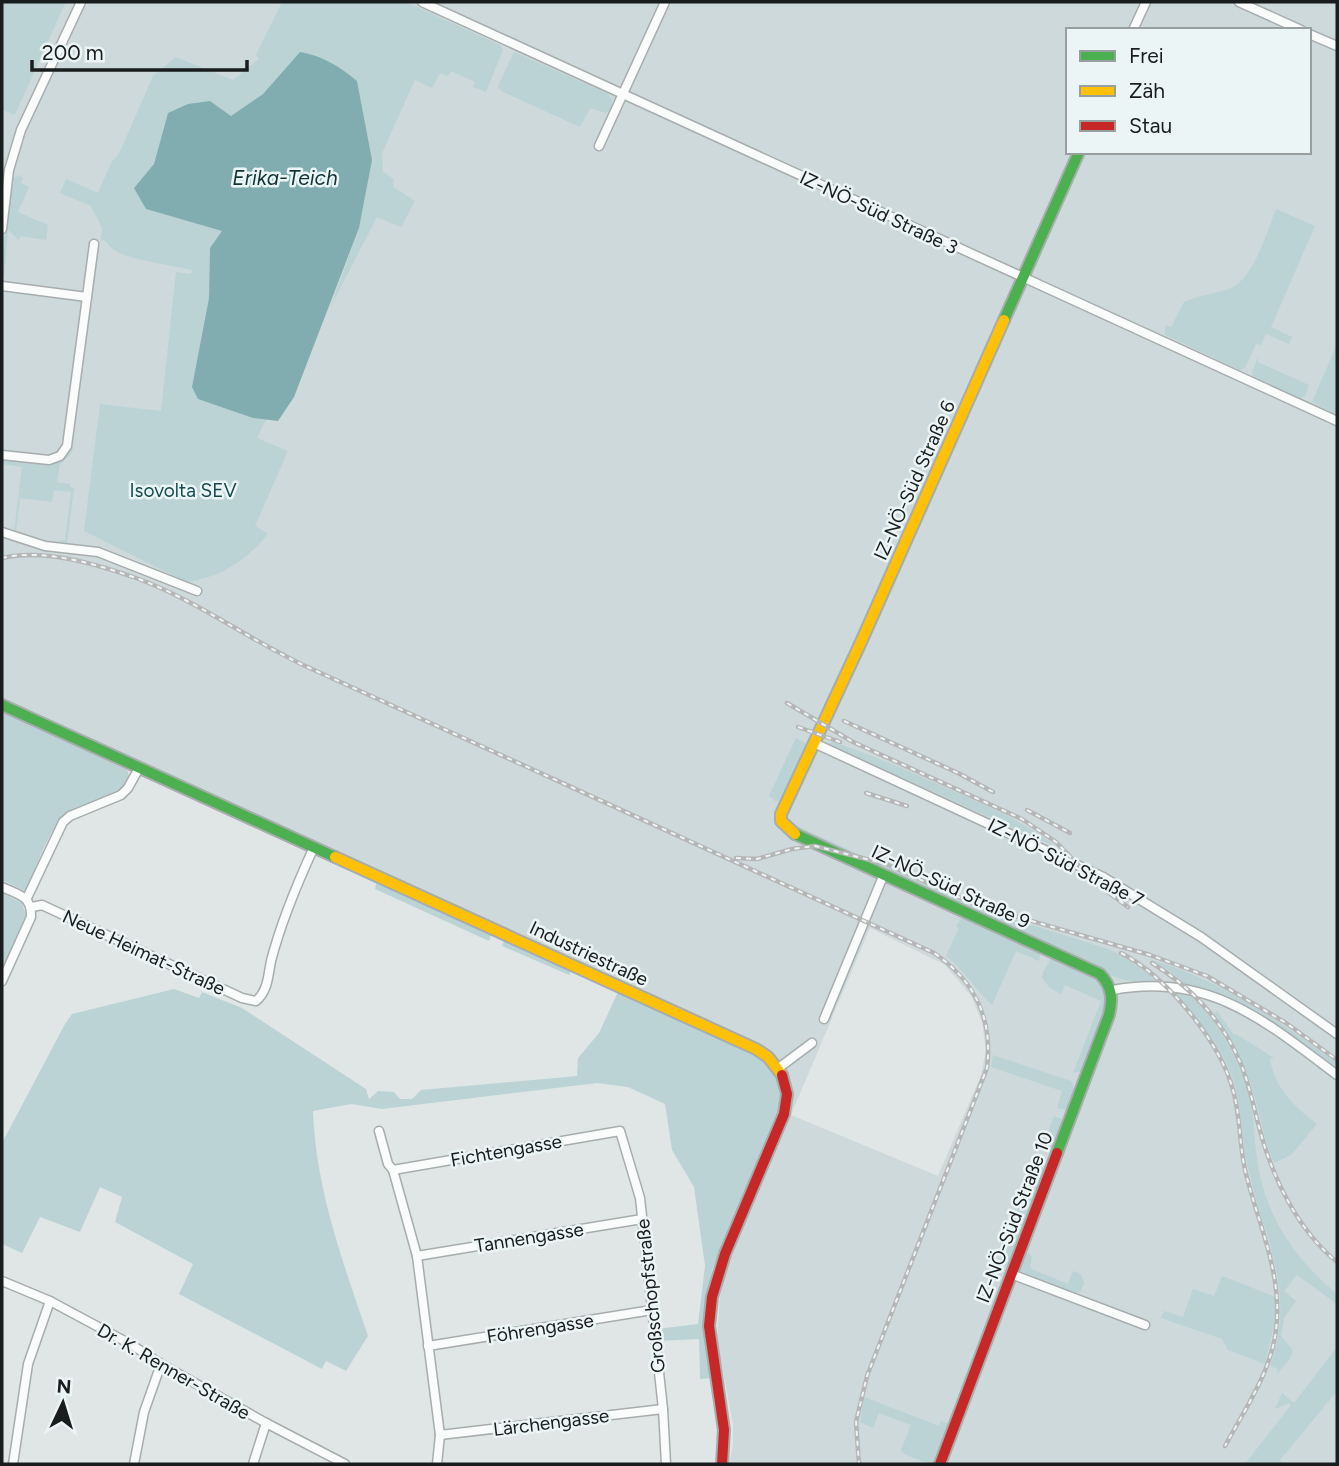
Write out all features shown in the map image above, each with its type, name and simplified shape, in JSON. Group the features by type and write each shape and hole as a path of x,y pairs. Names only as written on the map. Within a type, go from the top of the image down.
{"street":[{"path":"2,229 5,169 80,2"},
{"name":"IZ-NÖ-Süd Straße 3","path":"422,2 1337,421"},
{"path":"599,146 665,2"},
{"path":"1134,28 1146,2"},
{"path":"1239,2 1297,28"},
{"path":"1311,35 1337,46"},
{"name":"IZ-NÖ-Süd Straße 6","path":"781,821 781,814 1078,154"},
{"path":"2,455 49,460 60,456 67,446 94,244"},
{"path":"2,286 87,297"},
{"path":"2,533 45,546 98,552 197,591"},
{"name":"Industriestraße","path":"2,705 710,1028 768,1056 780,1067"},
{"name":"IZ-NÖ-Süd Straße 7","path":"814,743 1103,877 1201,937 1337,1034"},
{"path":"2,981 31,917 29,903 63,822 70,816 121,795 139,768"},
{"name":"IZ-NÖ-Süd Straße 9","path":"781,821 791,832 1100,974 1110,985"},
{"name":"Neue Heimat-Straße","path":"2,887 29,903 42,905 242,998 256,1001 264,994 284,920 314,848"},
{"path":"824,1019 884,874"},
{"path":"1110,985 1167,986 1197,990 1218,998 1276,1030 1337,1075"},
{"name":"IZ-NÖ-Süd Straße 10","path":"940,1464 1109,1015 1110,985"},
{"path":"722,1464 726,1445 724,1419 713,1363 710,1308 723,1259 788,1097 786,1080 780,1067 812,1043"},
{"path":"379,1131 417,1256 440,1435 437,1464"},
{"name":"Fichtengasse","path":"393,1170 620,1131"},
{"name":"Großschopfstraße","path":"620,1131 640,1198 663,1409 666,1464"},
{"name":"Tannengasse","path":"417,1256 642,1219"},
{"path":"1011,1273 1145,1325"},
{"name":"Dr. K. Renner-Straße","path":"2,1281 50,1301 266,1423 345,1464"},
{"path":"13,1464 28,1364 50,1301"},
{"name":"Föhrengasse","path":"428,1346 652,1310"},
{"path":"134,1464 144,1412 160,1363"},
{"name":"Lärchengasse","path":"440,1435 663,1409"},
{"path":"253,1464 266,1423"}],"shaded area":[{"path":"66,2 1337,2 1337,1464 729,1464 733,1446 733,1424 717,1339 720,1296 727,1267 791,1116 779,1111 768,1064 724,1039 127,770 2,710 2,110 15,115","holes":["870,928 945,965 971,996 982,1022 986,1050 981,1075 938,1176 791,1115"]}],"green space":[{"path":"2,2 66,2 15,115 2,110"},
{"name":"Isovolta SEV","path":"282,2 406,2 500,45 503,50 486,92 473,87 475,82 451,71 448,76 440,73 432,88 415,80 382,153 383,172 394,179 393,187 415,201 401,227 377,217 331,306 359,228 357,81 330,62 300,52 263,94 231,116 168,113 154,164 146,209 223,231 210,248 209,298 200,345 292,368 257,438 288,451 255,526 268,534 242,560 232,566 210,576 186,582 84,531 100,404 161,411 176,272 191,274 192,270 139,259 114,250 101,239 102,228 91,206 60,193 66,179 98,193 112,161 119,154 153,76 176,57 233,80 259,59 256,55"},
{"path":"514,52 607,93 612,100 612,109 605,113 590,108 580,127 501,91 498,86"},
{"path":"19,175 23,178 21,183 29,187 18,212 48,225 46,240 20,236 19,240 8,230 4,277 3,251 12,179"},
{"path":"1276,209 1315,226 1271,327 1292,337 1289,344 1266,334 1261,345 1256,344 1245,368 1240,370 1165,335 1165,325 1171,327 1184,302 1231,288 1239,283 1259,253"},
{"path":"1337,344 1337,415 1312,402"},
{"path":"1258,357 1258,362 1309,385 1305,396 1300,398 1253,377 1252,372"},
{"path":"70,447 74,447 60,464 57,482 70,484 70,487 74,488 67,544 63,546 59,541 65,540 71,492 54,490 52,502 20,498 16,532 21,533 19,535 14,532 22,467 2,464 2,459 50,463 65,456"},
{"path":"2,710 127,770 129,775 119,790 74,809 60,820 25,891 2,880"},
{"path":"796,738 807,744 780,801 775,801 769,796"},
{"path":"833,742 889,763 989,807 1018,821 1058,848 827,744"},
{"path":"788,822 975,907 1108,949 1125,957 1160,982 1114,977 798,831"},
{"path":"377,881 491,935 489,941 375,889"},
{"path":"2,893 22,903 26,915 2,969"},
{"path":"963,916 1038,950 1040,954 1039,961 1016,951 992,1005 946,956 959,928 956,926"},
{"path":"504,941 571,970 569,975 502,946"},
{"path":"1052,958 1094,976 1107,992 1107,1007 1082,1071 1073,1073 1101,1001 1065,985 1061,994 1049,987 1042,978"},
{"path":"1149,959 1200,978 1248,1003 1337,1063 1337,1070 1267,1019 1209,990 1185,984 1170,971"},
{"path":"174,989 199,998 202,992 242,1008 366,1089 369,1099 378,1091 394,1092 400,1099 412,1099 421,1090 577,1076 578,1058 599,1033 618,992 761,1059 776,1076 780,1095 779,1111 712,1270 705,1325 711,1378 700,1379 699,1339 658,1341 657,1329 698,1324 705,1266 694,1187 672,1150 665,1104 628,1087 597,1083 382,1109 351,1104 313,1111 325,1197 340,1253 368,1336 346,1371 326,1361 322,1369 179,1294 193,1264 115,1222 122,1197 100,1187 80,1232 40,1217 22,1253 2,1244 2,1143 65,1024 72,1014"},
{"path":"1173,991 1191,994 1232,1051 1250,1098 1261,1180 1274,1217 1307,1266 1337,1294 1337,1304 1297,1275 1284,1291 1296,1301 1284,1318 1281,1336 1293,1350 1290,1359 1276,1375 1278,1369 1270,1366 1277,1339 1279,1289 1248,1168 1234,1081 1211,1038"},
{"path":"1217,1011 1234,1035 1274,1058 1270,1059 1281,1088 1293,1103 1317,1124 1291,1155 1274,1163 1247,1075 1235,1048 1213,1014"},
{"path":"993,1055 1071,1081 1075,1090 1068,1110 1057,1108 1062,1091 991,1067"},
{"path":"1054,1116 1063,1122 1052,1151 1042,1148"},
{"path":"1036,1166 1045,1169 1033,1201 1024,1198"},
{"path":"1019,1206 1029,1210 1024,1226 1021,1227 1013,1225"},
{"path":"1012,1232 1016,1232 1020,1237 1010,1264 1003,1267 999,1264"},
{"path":"1029,1253 1032,1257 1032,1269 1068,1284 1073,1271 1081,1274 1084,1283 1080,1292 1074,1293 1021,1273 1019,1269 1023,1255"},
{"path":"1222,1276 1276,1297 1274,1325 1265,1364 1228,1350 1222,1339 1161,1318 1164,1311 1183,1317 1193,1289 1214,1296"},
{"path":"1337,1347 1337,1391 1280,1460 1284,1464 1245,1464 1291,1405 1289,1403 1275,1409 1282,1393 1294,1403"},
{"path":"864,1397 939,1426 941,1421 949,1424 935,1463 929,1464 904,1454 901,1450 911,1425 879,1413 873,1428 860,1422"}],"water":[{"name":"Erika-Teich","path":"300,52 330,62 357,81 372,160 359,228 294,397 278,421 253,418 198,399 192,387 209,298 210,248 222,231 146,209 134,188 154,164 168,113 188,104 210,101 231,116 263,94"}],"railway":[{"path":"2,558 35,555 69,559 159,587 314,670 934,953 960,976 978,1002 984,1017 987,1068 867,1376 856,1422 859,1464"},
{"path":"787,703 853,742 1022,819 1056,842 1098,885 1128,907"},
{"path":"844,721 993,792"},
{"path":"798,727 840,742"},
{"path":"866,793 907,806"},
{"path":"1027,810 1070,833"},
{"path":"736,858 757,859 792,849 815,846 886,864 976,905 1150,955 1207,976 1286,1023 1337,1060"},
{"path":"1121,953 1156,977 1173,994 1204,1031 1226,1071 1236,1101 1246,1174 1273,1270 1277,1310 1276,1330 1269,1361 1225,1446"},
{"path":"1152,963 1192,993 1224,1032 1243,1071 1266,1152 1281,1187 1311,1236 1337,1262"}],"traffic: fast":[{"path":"1004,320 1078,154"},
{"path":"2,705 335,857"},
{"path":"795,834 1100,974 1110,993 1109,1015 1057,1153"}],"traffic: slow":[{"path":"795,834 781,821 781,814 861,642 1004,320"},
{"path":"335,857 756,1049 768,1057 782,1075"}],"traffic: jam":[{"path":"722,1464 724,1430 709,1326 712,1297 725,1254 784,1114 787,1094 782,1075"},
{"path":"940,1464 1057,1153"}]}
